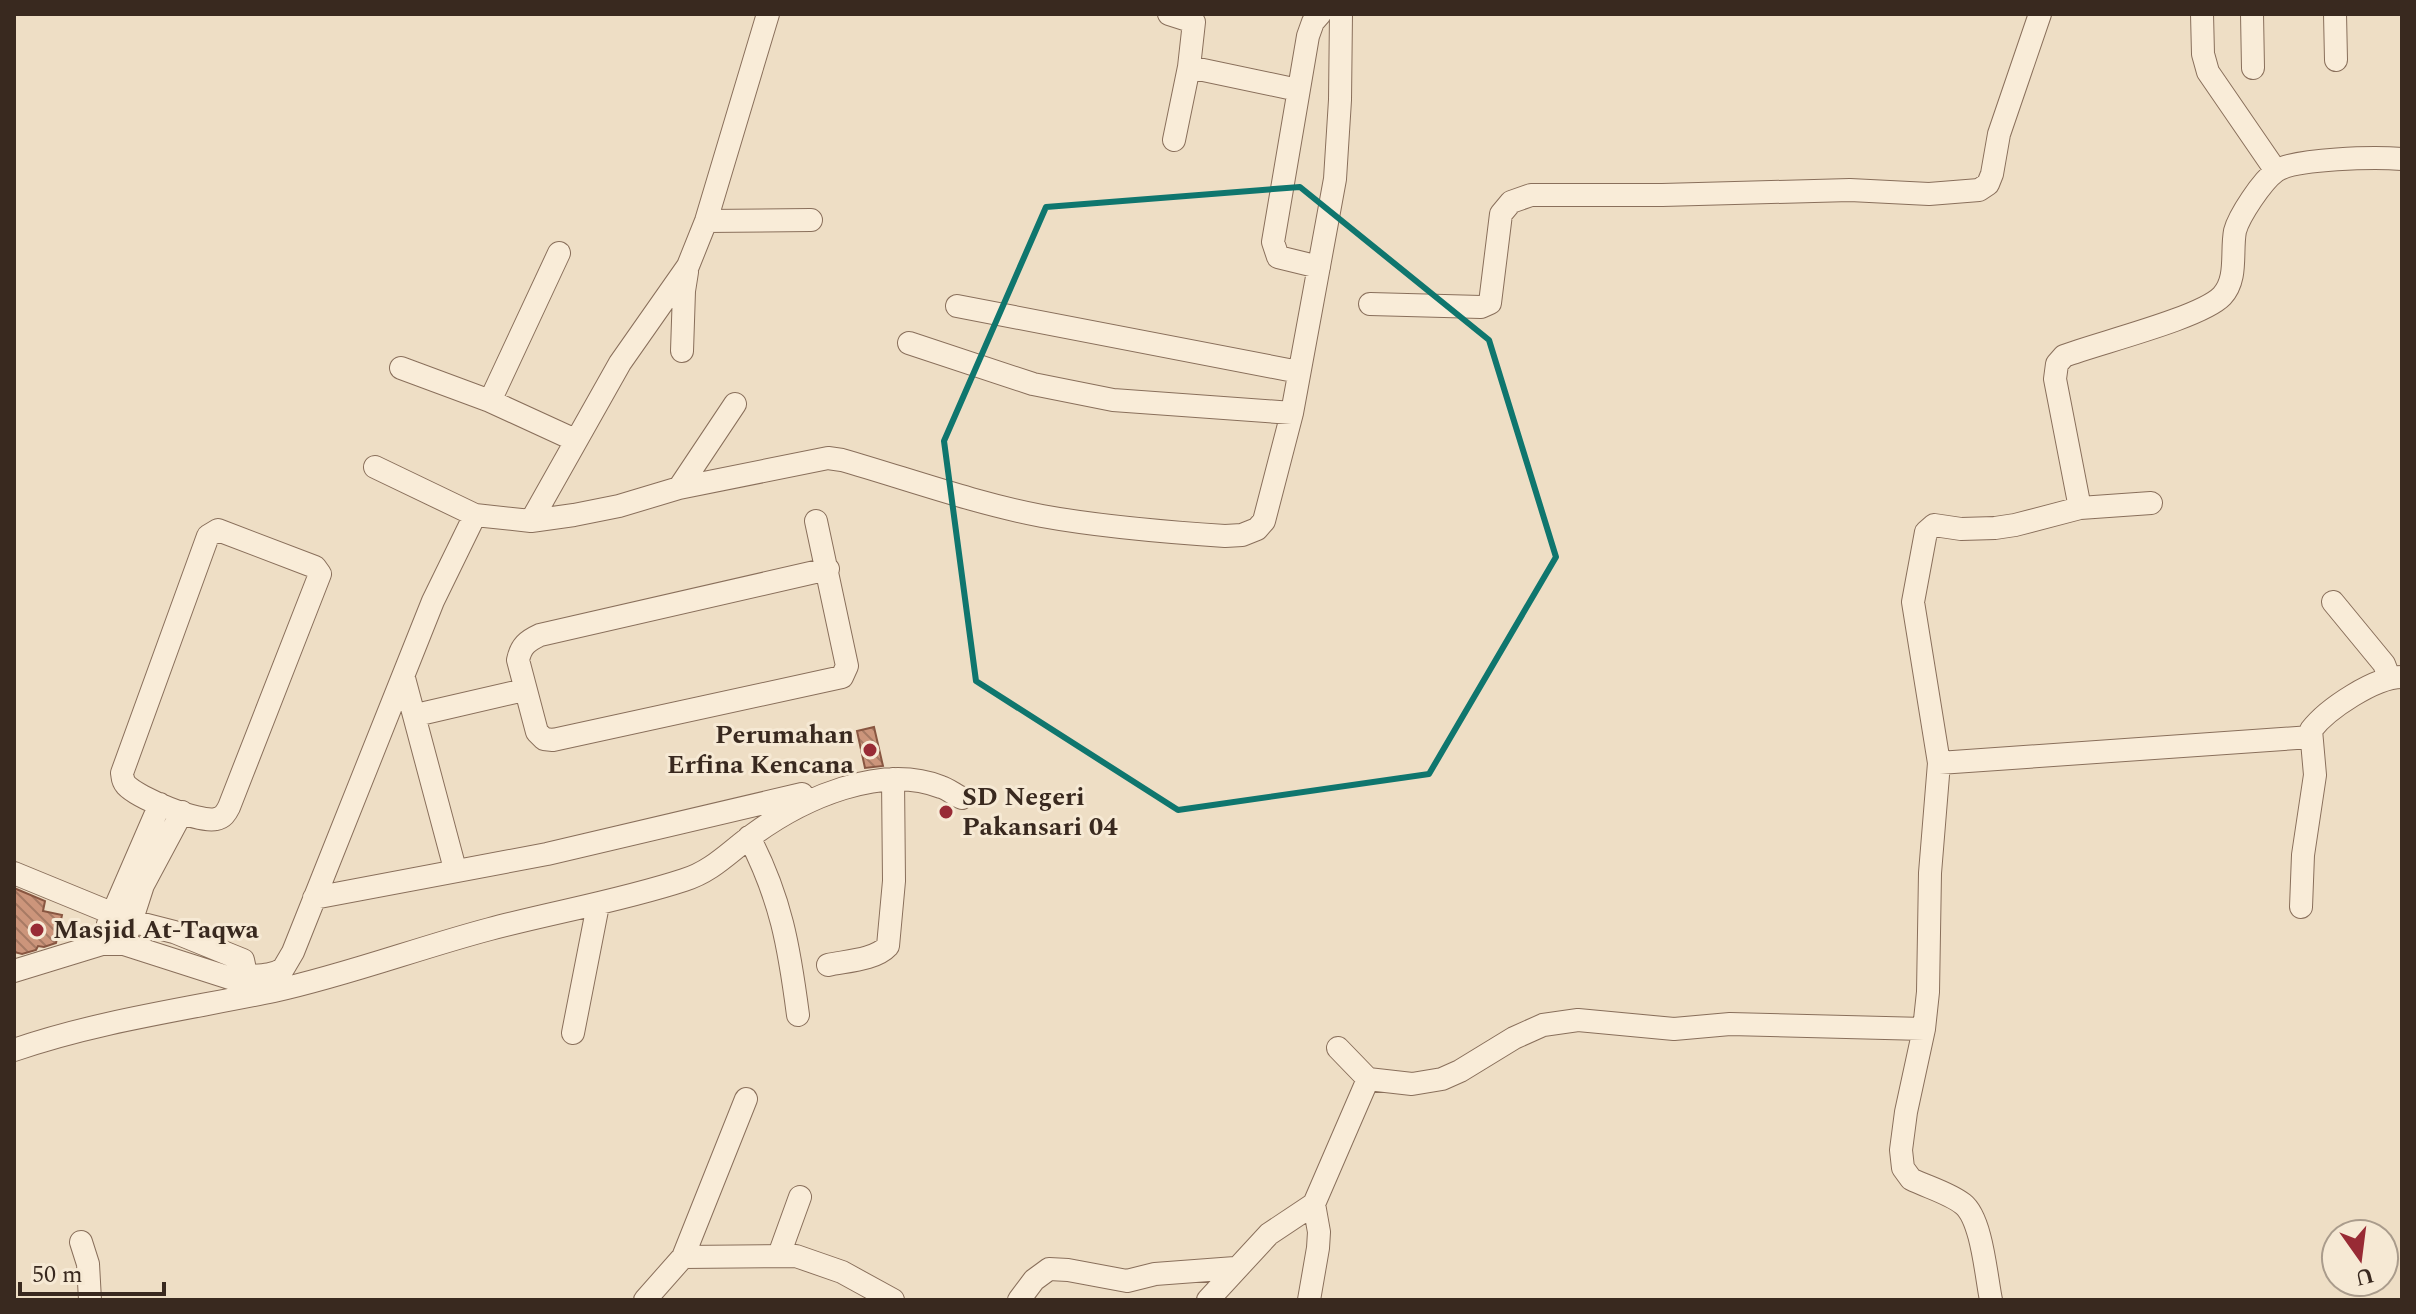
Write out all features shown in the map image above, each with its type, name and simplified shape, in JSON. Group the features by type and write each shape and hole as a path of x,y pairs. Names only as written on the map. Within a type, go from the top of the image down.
{"street":[{"path":"682,351 688,266 706,221 768,14"},
{"path":"1169,14 1194,22 1195,29 1174,140"},
{"path":"1319,267 1278,257 1273,242 1308,36 1320,14"},
{"path":"375,467 475,515 531,521 619,506 679,488 828,458 987,504 1041,516 1106,526 1225,536 1242,535 1257,529 1264,521 1292,413 1335,179 1341,14"},
{"path":"1370,304 1481,307 1490,303 1501,214 1511,202 1531,195 1850,190 1929,194 1979,190 1988,184 1992,174 1999,134 2040,14"},
{"path":"2202,14 2203,54 2208,72 2276,171"},
{"path":"2252,14 2253,68"},
{"path":"2335,14 2336,60"},
{"path":"1189,67 1298,90"},
{"path":"2080,508 2055,379 2057,364 2064,356 2202,310 2223,295 2231,280 2235,229 2251,200 2276,171 2341,159 2402,159"},
{"path":"706,221 811,220"},
{"path":"490,401 559,253"},
{"path":"531,521 620,363 688,266"},
{"path":"957,306 1299,372"},
{"path":"909,343 1033,384 1113,400 1292,413"},
{"path":"401,368 490,401 575,440"},
{"path":"679,488 735,404"},
{"path":"1991,1300 1977,1229 1970,1212 1962,1203 1911,1179 1906,1175 1901,1161 1906,1112 1924,1029 1928,992 1931,859 1939,763 1913,602 1926,532 1934,525 1961,529 2015,525 2080,508 2151,503"},
{"path":"14,971 113,944 137,946 233,979 246,974 262,976 283,969 293,952 433,601 475,515"},
{"path":"816,521 828,569 847,666 842,677 553,740 544,739 537,732 518,660 527,641 540,635 828,569"},
{"path":"218,530 315,567 320,578 225,815 207,819 182,812 128,787 122,778 123,768 208,536 218,530"},
{"path":"2301,907 2303,855 2315,775 2311,730 2327,713 2370,686 2396,677 2333,602"},
{"path":"404,678 455,869"},
{"path":"416,715 524,690"},
{"path":"1939,763 2311,737"},
{"path":"314,898 547,854 892,774 941,786 962,798"},
{"path":"14,1050 118,1021 336,975 491,929 598,905 687,880 719,864 749,837 784,813 854,784 892,774"},
{"path":"828,965 874,955 888,946 894,881 892,774"},
{"path":"113,944 160,804"},
{"path":"122,917 182,812"},
{"path":"749,837 770,879 781,912 798,1015"},
{"path":"14,873 122,917 174,932 243,960 246,974"},
{"path":"573,1033 598,905"},
{"path":"1338,1048 1368,1079 1412,1084 1442,1079 1460,1071 1514,1038 1543,1025 1578,1020 1674,1029 1730,1024 1924,1029"},
{"path":"1208,1300 1269,1234 1314,1204 1368,1079"},
{"path":"645,1300 683,1257 746,1099"},
{"path":"779,1255 800,1197"},
{"path":"1309,1300 1319,1232 1314,1204"},
{"path":"81,1242 88,1264 90,1300"},
{"path":"683,1257 796,1256 820,1262 893,1300"},
{"path":"1019,1300 1034,1280 1049,1269 1127,1281 1155,1274 1235,1268"}],"highlighted area":[{"path":"1300,187 1489,340 1556,557 1429,774 1178,810 976,681 944,441 1046,207"}],"building":[{"name":"Perumahan Erfina Kencana","path":"874,727 883,766 865,768 857,731"},
{"name":"Masjid At-Taqwa","path":"14,888 45,901 43,911 62,915 56,943 38,946 36,950 22,954 14,952"}],"place":[{"name":"Perumahan Erfina Kencana","path":"870,750"},
{"name":"SD Negeri Pakansari 04","path":"946,812"},
{"name":"Masjid At-Taqwa","path":"37,930"}]}
